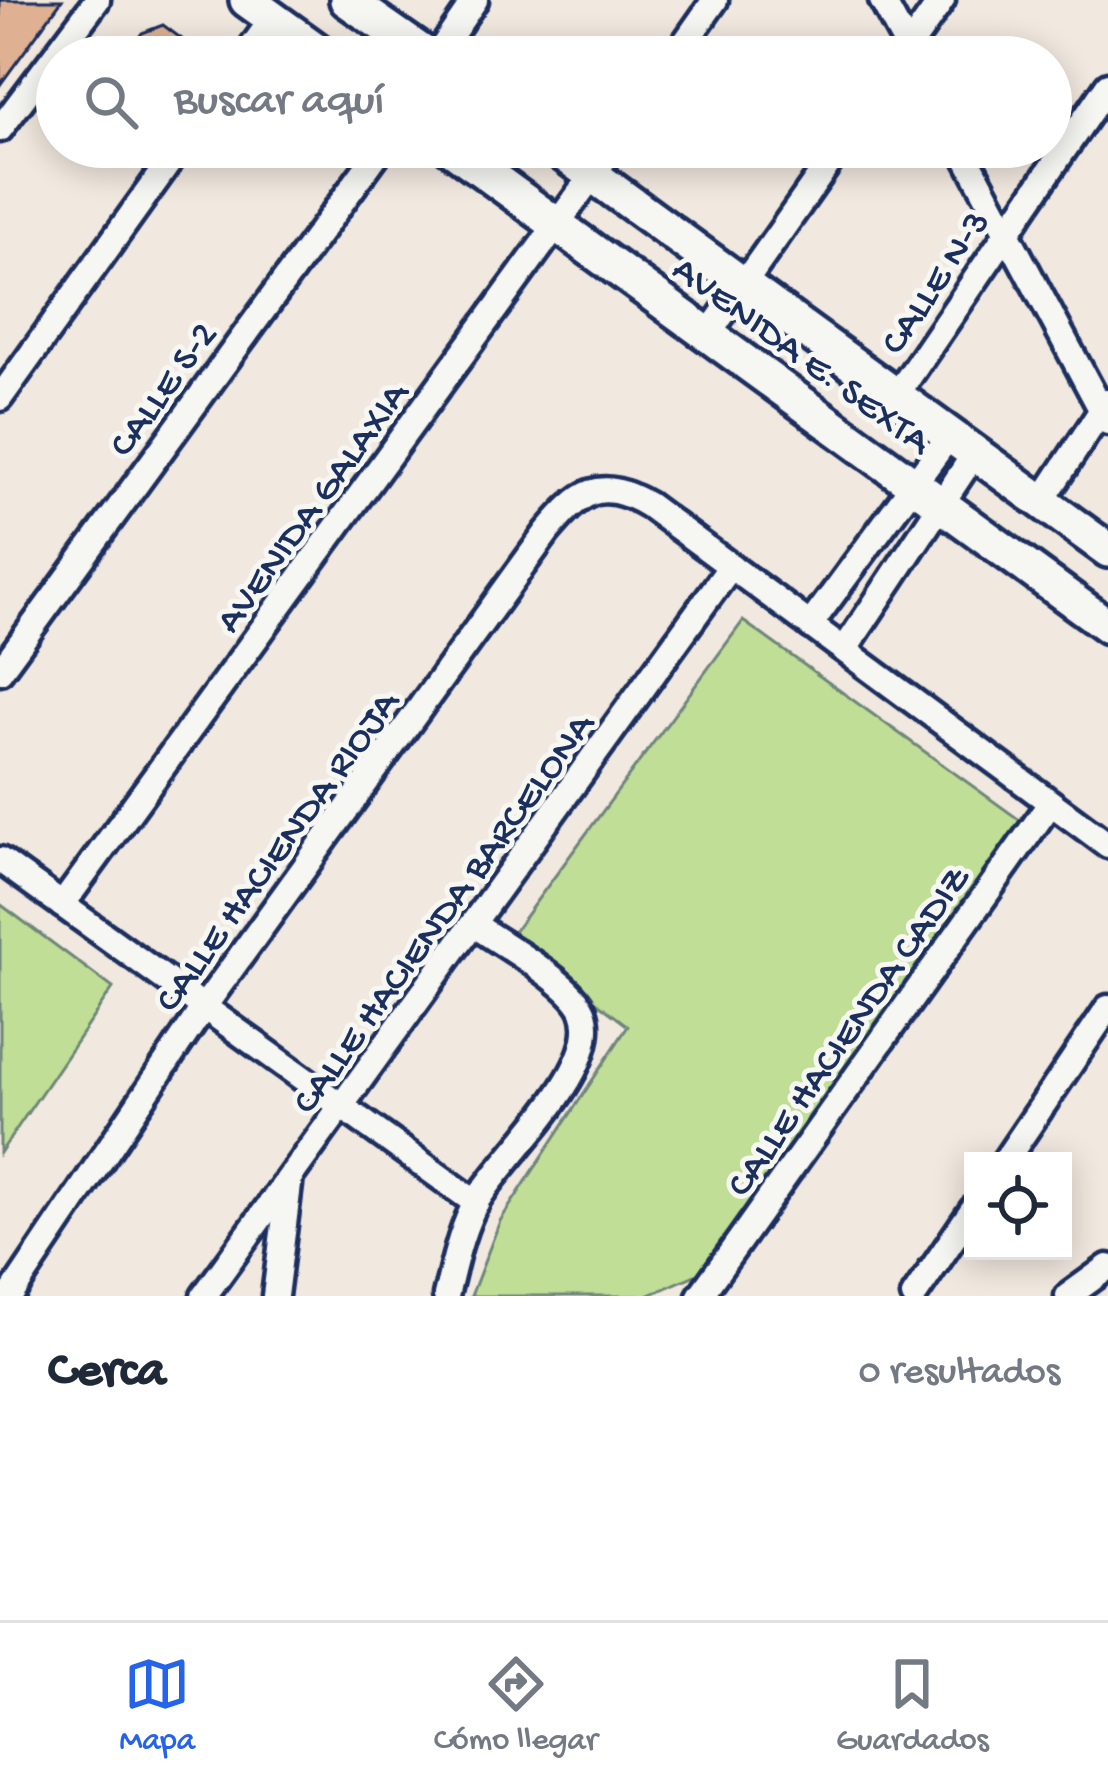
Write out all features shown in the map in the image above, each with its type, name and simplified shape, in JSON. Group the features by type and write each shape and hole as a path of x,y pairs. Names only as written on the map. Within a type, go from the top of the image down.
{"street":[{"path":"70,36 97,0"},
{"path":"347,0 401,36"},
{"path":"448,36 475,0"},
{"path":"690,36 715,0"},
{"path":"882,0 899,36"},
{"path":"919,36 942,0"},
{"path":"260,9 297,36"},
{"path":"0,129 36,81"},
{"name":"CALLE N-3","path":"1072,137 1108,85"},
{"path":"0,398 165,168"},
{"name":"CALLE S-2","path":"0,671 367,168"},
{"name":"AVENIDA E. SEXTA","path":"479,168 1108,626"},
{"name":"AVENIDA GALAXIA","path":"62,904 598,168"},
{"name":"AVENIDA E. SEXTA","path":"611,168 744,286 1108,550"},
{"path":"707,336 825,168"},
{"path":"972,168 1106,411 1042,501"},
{"name":"CALLE N-3","path":"896,396 1051,168"},
{"path":"810,625 914,484 963,444"},
{"path":"845,649 942,504 963,444"},
{"name":"CALLE HACIENDA RIOJA","path":"10,1296 203,1008 557,520 587,492 609,488 630,494 731,566"},
{"path":"731,566 1108,844"},
{"name":"CALLE HACIENDA BARCELONA","path":"204,1296 345,1107 731,566"},
{"name":"CALLE HACIENDA CADIZ","path":"700,1296 1050,804"},
{"path":"0,860 476,1203"},
{"path":"446,1296 476,1203 566,1084 587,1032 583,1010 570,993 475,925"},
{"path":"1011,1152 1108,1008"},
{"path":"275,1296 289,1181"},
{"path":"914,1296 964,1222"},
{"path":"1068,1296 1108,1267"}],"green space":[{"path":"743,621 1024,823 713,1267 647,1296 471,1296 500,1221 628,1026 510,937"},
{"path":"0,904 113,988 0,1153"}],"building":[{"path":"0,0 62,0 0,85"},
{"path":"163,25 178,36 140,36"}]}
